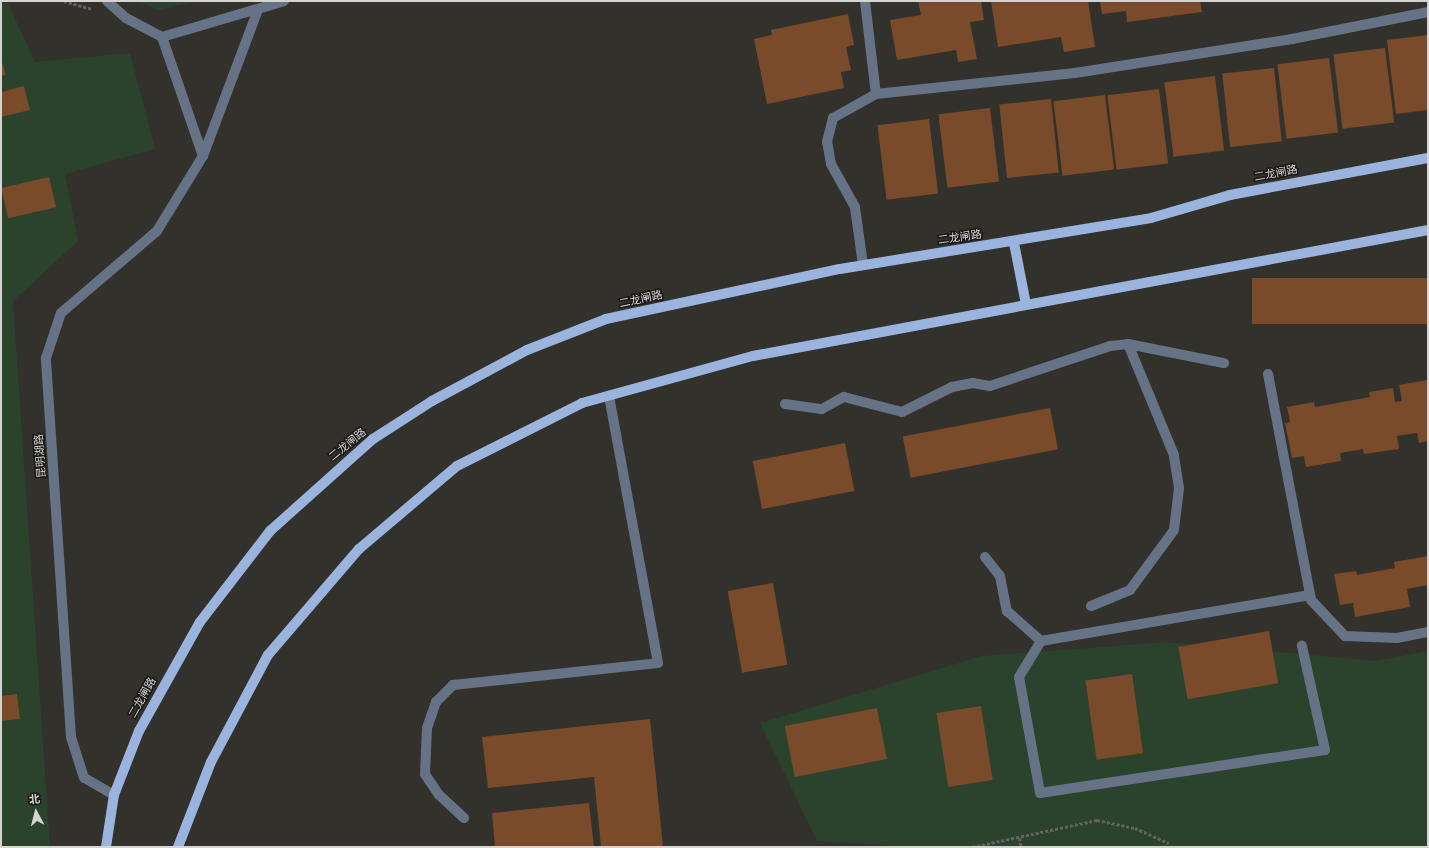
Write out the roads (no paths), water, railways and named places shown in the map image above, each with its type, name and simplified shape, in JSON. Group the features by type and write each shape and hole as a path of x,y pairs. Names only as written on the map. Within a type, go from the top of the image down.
{"main road":[{"name":"二龙闸路","path":"106,847 114,795 139,731 200,622 227,584 270,530 373,439 432,401 527,350 606,319 862,265 1014,243 1151,218 1230,195 1428,158"},
{"path":"178,847 211,762 268,655 359,548 457,466 582,403 753,356 1428,230"},
{"path":"1014,243 1026,304"}],"street":[{"path":"107,1 126,18 162,37 257,12 284,1"},
{"path":"865,1 876,94"},
{"name":"昆明湖路","path":"114,795 84,778 71,737 46,358 61,313 157,231 203,156 257,12"},
{"path":"862,265 855,207 831,164 827,142 833,118 876,94 1075,73 1292,39 1428,12"},
{"path":"162,37 203,156"},
{"path":"1091,606 1130,590 1174,530 1179,488 1174,455 1128,344"},
{"path":"785,404 822,409 844,397 902,412 952,387 973,383 990,386 1110,346 1128,344 1224,364"},
{"path":"1268,374 1310,595 1344,636 1397,638 1428,632"},
{"path":"464,818 439,795 426,774 427,728 436,702 453,685 658,663 609,395"},
{"path":"985,557 1000,576 1007,611 1041,641"},
{"path":"1302,646 1325,750 1040,793 1019,677 1041,641 1310,595"}]}
